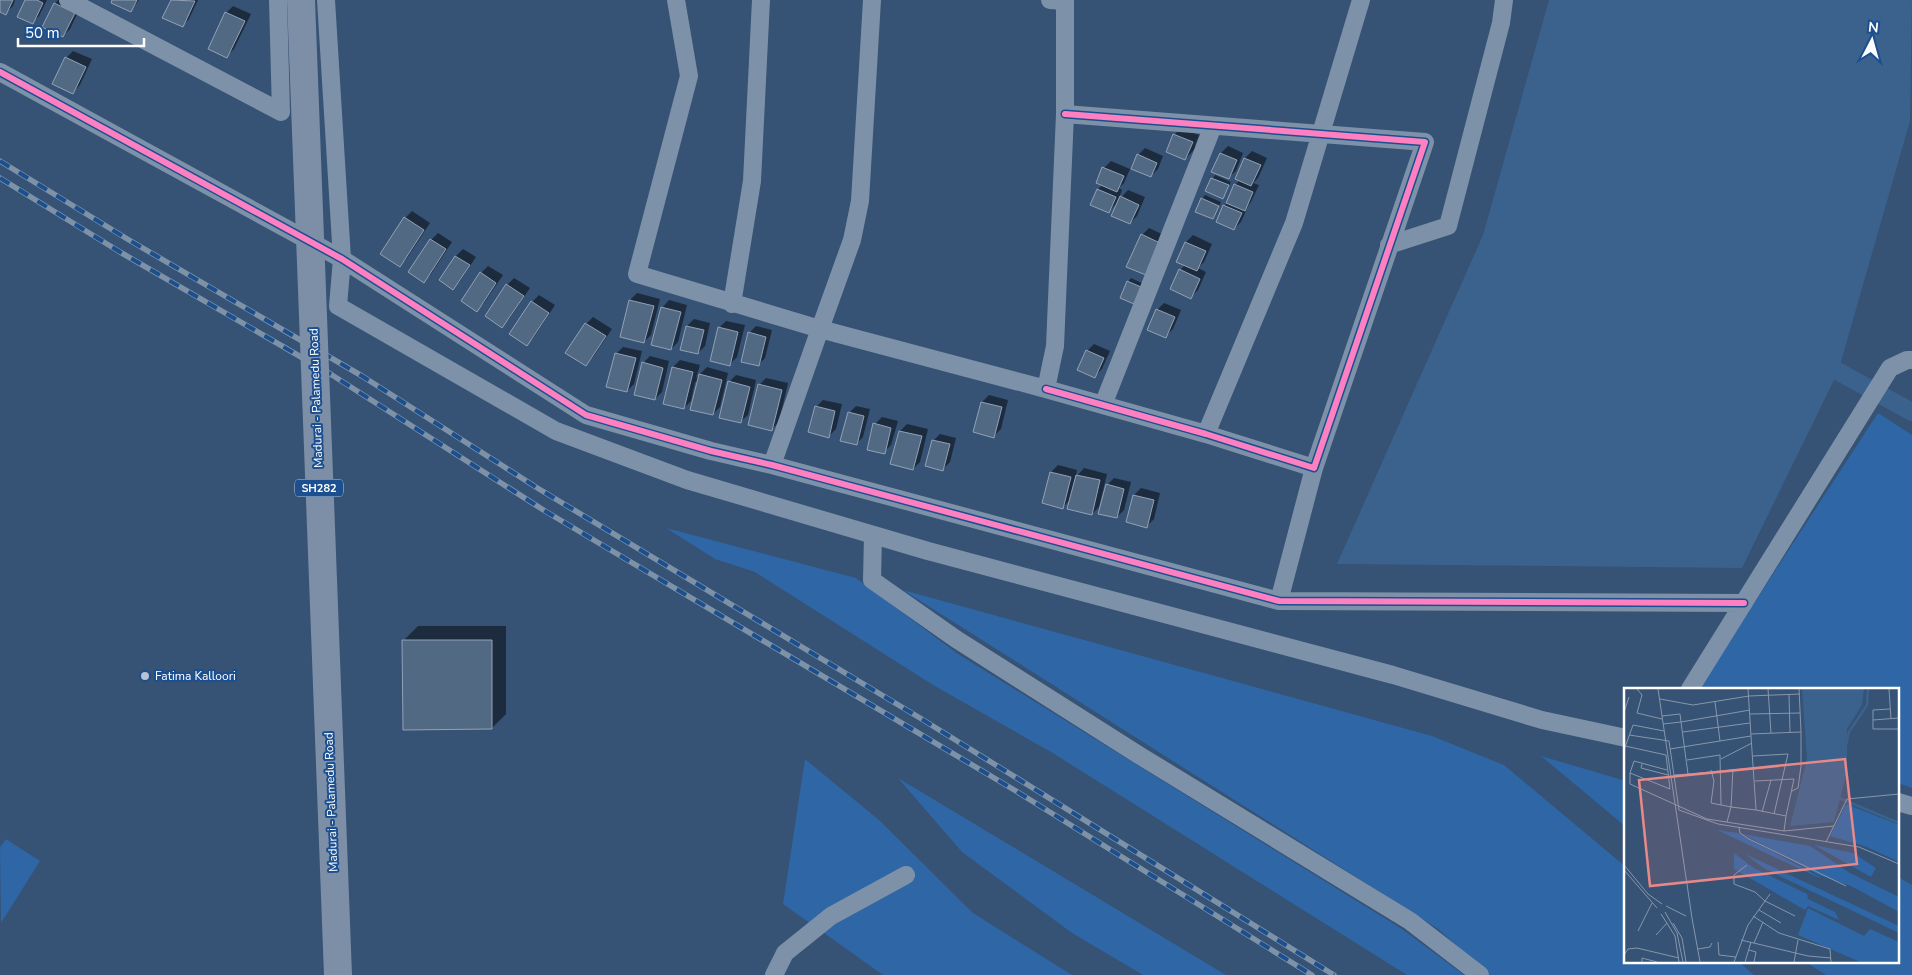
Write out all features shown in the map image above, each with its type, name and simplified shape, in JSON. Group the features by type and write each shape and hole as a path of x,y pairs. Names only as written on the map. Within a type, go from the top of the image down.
{"main road":[{"name":"Madurai - Palamedu Road","path":"301,0 338,975"}],"street":[{"path":"68,0 282,112 278,0"},
{"path":"326,0 342,259 338,306 556,431 687,480 873,535 1062,588 1394,675 1542,720 1624,738"},
{"path":"676,0 689,76 637,274 820,329 1206,434 1314,468"},
{"path":"732,304 752,181 761,0"},
{"path":"772,465 852,240 860,201 872,0"},
{"path":"1046,389 1055,346 1064,114 1060,0"},
{"path":"1206,434 1294,223 1319,134 1361,0"},
{"path":"1389,245 1448,226 1501,23 1504,0"},
{"path":"0,72 342,259 586,415 711,451 772,465 1279,601 1744,603"},
{"path":"1064,114 1425,142 1314,468 1279,601"},
{"path":"1102,405 1213,126"},
{"path":"1691,688 1890,368 1907,360 1912,360"},
{"path":"873,535 872,580 956,639 1142,757 1410,921 1480,975"},
{"path":"774,975 786,953 831,916 906,875"}],"shaded area":[{"path":"1549,0 1912,0 1910,121 1838,372 1742,568 1337,564 1483,235"},
{"path":"1878,413 1912,435 1912,788 1900,784 1900,688 1699,688"},
{"path":"666,528 856,578 958,654 1402,929 1464,975 1407,975 1051,752 933,685 755,572 715,559"},
{"path":"903,590 1432,736 1504,765 1624,865 1624,962 1739,962 1754,975 1490,975 1438,929"},
{"path":"1541,756 1624,780 1624,825"},
{"path":"805,759 879,820 973,913 1072,975 883,975 783,904"},
{"path":"898,778 1226,975 1143,975 1072,933 962,852"},
{"path":"6,839 40,861 1,923 0,847"},
{"path":"1900,878 1912,885 1912,975 1826,975 1806,962 1900,962"}],"building":[{"path":"0,0 13,0 6,15 0,12"},
{"path":"25,0 37,0 43,3 33,24 17,17"},
{"path":"112,0 137,0 131,12 111,3"},
{"path":"171,0 195,1 183,27 162,18"},
{"path":"54,3 75,13 63,37 42,27"},
{"path":"225,12 245,21 227,58 208,49"},
{"path":"65,57 86,67 73,94 52,84"},
{"path":"1173,134 1193,142 1185,160 1166,152"},
{"path":"1220,153 1237,160 1229,179 1211,172"},
{"path":"1137,154 1157,163 1151,177 1131,169"},
{"path":"1244,158 1261,165 1251,186 1235,179"},
{"path":"1102,167 1124,176 1117,192 1096,183"},
{"path":"1211,178 1229,185 1223,199 1205,191"},
{"path":"1234,184 1253,192 1245,211 1226,203"},
{"path":"1097,189 1116,197 1109,213 1090,205"},
{"path":"1120,196 1139,205 1130,224 1111,216"},
{"path":"1201,198 1219,206 1213,219 1195,212"},
{"path":"1223,205 1242,213 1234,230 1216,222"},
{"path":"404,217 424,230 400,267 380,254"},
{"path":"1141,234 1160,243 1146,275 1126,267"},
{"path":"430,239 446,249 424,283 408,272"},
{"path":"1185,242 1206,251 1197,271 1176,262"},
{"path":"455,256 470,265 453,290 439,280"},
{"path":"1179,269 1200,279 1191,299 1170,289"},
{"path":"480,272 496,283 477,312 461,301"},
{"path":"1127,281 1141,287 1134,304 1120,298"},
{"path":"506,284 524,296 502,328 485,316"},
{"path":"629,300 654,306 644,343 620,337"},
{"path":"531,301 549,313 527,346 509,334"},
{"path":"661,307 681,312 671,350 651,345"},
{"path":"1156,309 1175,317 1166,338 1147,330"},
{"path":"585,323 606,336 586,366 565,353"},
{"path":"686,326 704,330 698,354 680,350"},
{"path":"718,327 738,332 730,366 710,361"},
{"path":"748,332 766,337 759,366 741,362"},
{"path":"1086,350 1104,358 1095,378 1077,370"},
{"path":"615,353 636,358 627,392 606,387"},
{"path":"642,362 663,368 655,400 634,395"},
{"path":"672,367 693,372 684,409 663,404"},
{"path":"699,374 722,380 713,415 690,410"},
{"path":"728,381 750,387 741,423 719,418"},
{"path":"758,384 782,390 772,431 748,425"},
{"path":"981,402 1002,407 994,438 973,432"},
{"path":"815,406 835,411 829,438 808,432"},
{"path":"848,412 864,416 857,445 840,441"},
{"path":"873,423 891,428 885,454 867,450"},
{"path":"899,431 922,436 913,470 890,464"},
{"path":"932,440 950,444 943,471 925,466"},
{"path":"1050,472 1071,477 1063,509 1042,503"},
{"path":"1076,475 1100,480 1092,515 1067,509"},
{"path":"1106,484 1124,489 1117,518 1098,514"},
{"path":"1133,495 1154,500 1147,528 1126,522"},
{"path":"402,640 492,640 492,729 403,730"}],"waterway":[{"path":"1819,361 1912,412"}],"railway":[{"path":"0,161 129,240 362,376 539,489 920,718 1334,975"},
{"path":"0,178 120,252 332,375 545,511 1016,791 1312,975"}],"cycle path":[{"path":"0,72 342,259 586,415 711,451 772,465 1279,601 1744,603"},
{"path":"1046,389 1206,434 1314,468 1425,142 1065,114"}],"place":[{"name":"Fatima Kalloori","path":"145,676"}]}
